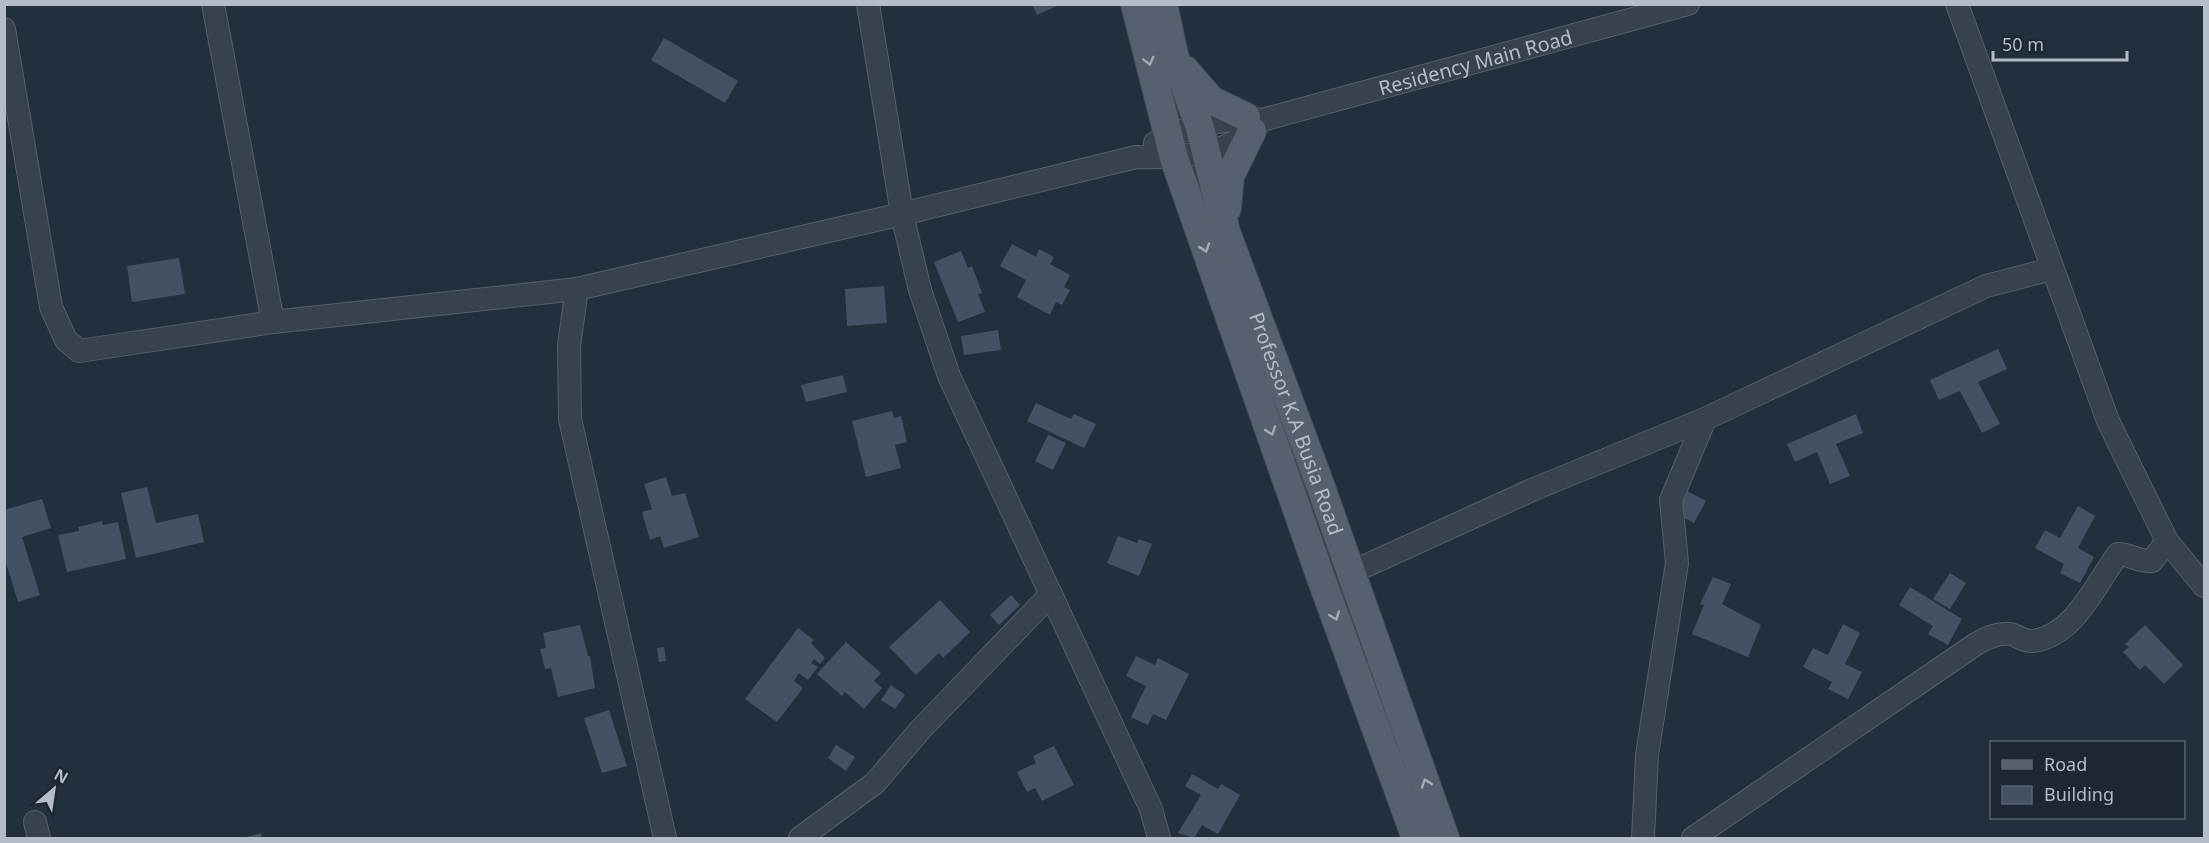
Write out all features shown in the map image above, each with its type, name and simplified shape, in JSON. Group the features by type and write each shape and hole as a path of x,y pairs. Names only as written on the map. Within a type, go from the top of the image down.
{"main road":[{"name":"Professor K.A Busia Road","path":"1135,4 1171,146 1320,578 1416,838"},
{"name":"Professor K.A Busia Road","path":"1164,4 1174,55 1203,141 1226,232 1445,838"},
{"path":"1174,55 1211,100 1253,123 1230,176 1226,232"}],"street":[{"path":"213,4 273,322"},
{"path":"868,4 902,214 920,290 949,376 1151,809 1159,838"},
{"name":"Residency Main Road","path":"1171,146 1203,141 1253,123 1688,4"},
{"path":"1957,4 2108,421 2167,541 2205,586"},
{"path":"4,29 51,307 66,340 79,351 273,322 577,289 902,214 1136,157 1171,146"},
{"path":"1350,573 1532,490 1705,419 1986,286 2052,269"},
{"path":"577,289 568,345 570,419 665,838"},
{"path":"1643,838 1647,755 1677,563 1671,500 1705,419"},
{"path":"1693,838 1990,636 2010,634 2030,642 2052,636 2065,627 2118,554 2126,554 2139,562 2152,561 2167,541"},
{"path":"800,838 874,783 921,729 1051,594"}],"building":[{"path":"1032,4 1056,4 1057,6 1037,15"},
{"path":"664,38 738,81 725,103 651,60"},
{"path":"1012,244 1036,257 1039,249 1054,257 1050,264 1070,275 1064,287 1070,290 1062,305 1056,302 1050,315 1017,297 1026,280 1000,266"},
{"path":"961,251 968,268 972,266 982,293 978,294 985,312 958,322 934,262"},
{"path":"179,258 185,294 132,302 127,266"},
{"path":"884,286 887,323 847,326 845,289"},
{"path":"998,330 1001,350 964,355 961,336"},
{"path":"1998,349 2007,369 1978,382 2000,424 1982,433 1960,391 1939,400 1930,380"},
{"path":"843,375 847,392 806,402 801,385"},
{"path":"1036,403 1071,419 1074,414 1096,424 1084,448 1027,421"},
{"path":"892,411 894,418 901,416 907,442 895,445 901,468 866,477 852,421"},
{"path":"1856,414 1863,433 1836,444 1850,476 1830,484 1817,452 1795,462 1787,444"},
{"path":"1048,435 1066,443 1053,470 1035,461"},
{"path":"666,477 672,496 685,493 699,537 664,548 660,536 650,540 642,512 652,509 644,484"},
{"path":"147,487 156,523 198,514 204,542 136,558 121,493"},
{"path":"1685,490 1706,501 1694,523 1673,512"},
{"path":"42,499 51,528 22,537 40,595 18,602 4,556 4,510"},
{"path":"2078,506 2095,516 2078,548 2094,557 2080,583 2060,573 2064,564 2035,548 2045,530 2060,538"},
{"path":"102,521 103,525 118,522 126,559 67,572 58,535 79,531 78,527"},
{"path":"1118,536 1137,543 1139,539 1152,544 1139,576 1107,563"},
{"path":"1950,573 1966,583 1950,609 1933,599"},
{"path":"1713,577 1731,584 1722,604 1761,625 1748,657 1692,634 1704,605 1700,604"},
{"path":"1910,587 1962,619 1948,645 1928,634 1933,626 1899,605"},
{"path":"1011,595 1020,605 999,625 990,615"},
{"path":"940,600 970,632 943,658 939,653 916,675 889,647"},
{"path":"1843,624 1860,633 1845,664 1862,672 1848,699 1828,689 1832,682 1803,667 1813,648 1828,655"},
{"path":"580,625 588,656 590,656 595,688 558,697 551,668 545,669 540,649 546,648 543,633"},
{"path":"2145,625 2183,665 2164,684 2145,665 2140,670 2123,652 2129,647 2125,644"},
{"path":"798,628 814,640 811,643 825,658 820,664 814,659 811,663 818,667 808,680 799,673 794,681 803,688 777,722 745,699"},
{"path":"846,642 881,673 874,681 882,688 864,709 845,692 842,696 817,674"},
{"path":"664,647 666,661 659,662 657,648"},
{"path":"1136,656 1155,665 1158,658 1189,674 1166,720 1153,714 1148,725 1131,717 1146,686 1126,676"},
{"path":"891,685 905,695 895,709 881,700"},
{"path":"609,710 627,766 602,773 584,718"},
{"path":"836,745 855,757 846,771 828,758"},
{"path":"1054,746 1074,785 1042,801 1035,788 1027,792 1017,772 1036,763 1033,756"},
{"path":"1192,774 1218,789 1221,784 1240,795 1218,834 1202,825 1194,838 1178,833 1201,795 1185,786"},
{"path":"261,833 262,838 243,838"}]}
